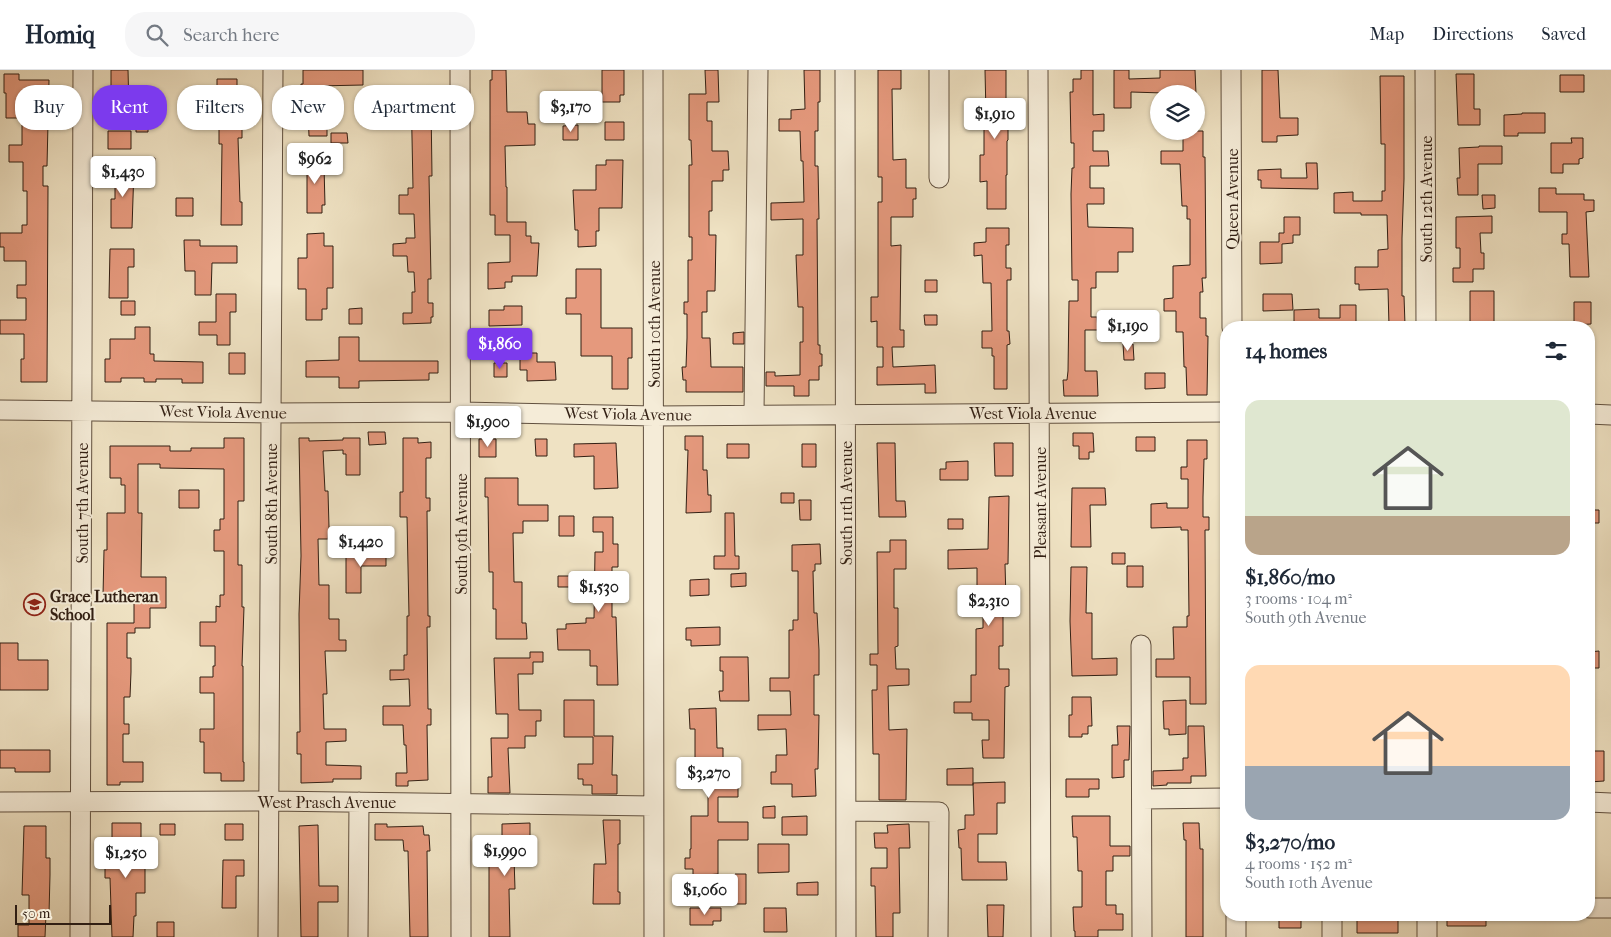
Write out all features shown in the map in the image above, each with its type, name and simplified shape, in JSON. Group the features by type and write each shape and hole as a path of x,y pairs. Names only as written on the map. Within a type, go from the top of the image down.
{"street":[{"name":"South 7th Avenue","path":"80,937 83,70"},
{"name":"South 8th Avenue","path":"268,937 272,412 272,70"},
{"name":"South 9th Avenue","path":"460,70 461,937"},
{"name":"South 10th Avenue","path":"653,70 654,937"},
{"path":"754,414 758,70"},
{"name":"South 11th Avenue","path":"845,70 846,937"},
{"path":"939,70 939,178"},
{"name":"Pleasant Avenue","path":"1038,70 1041,937"},
{"name":"Queen Avenue","path":"1231,70 1232,321"},
{"name":"South 12th Avenue","path":"1425,70 1426,321"},
{"name":"West Viola Avenue","path":"0,410 461,412 654,416 846,413 1220,412"},
{"path":"1595,414 1611,415"},
{"path":"1142,645 1142,937"},
{"path":"1142,799 1220,798"},
{"name":"West Prasch Avenue","path":"0,802 269,801 653,806"},
{"path":"358,937 359,802"},
{"path":"1595,802 1611,802"},
{"path":"846,810 939,812 938,937"},
{"path":"1595,908 1611,908"},
{"path":"1236,921 1236,937"},
{"path":"1332,921 1332,937"},
{"path":"1427,921 1427,937"}],"building":[{"path":"111,70 128,70 128,85 111,85"},
{"path":"303,70 363,70 363,85 301,85 303,84"},
{"path":"492,70 506,70 507,112 527,112 528,124 535,124 535,145 505,146 507,222 526,222 526,236 531,236 531,243 539,243 537,276 512,276 512,282 505,282 505,288 488,289 488,263 510,262 510,235 495,235 495,215 490,215 490,80 492,80"},
{"path":"602,70 624,70 624,95 620,95 620,102 602,102"},
{"path":"705,70 718,70 719,102 707,102 707,121 712,121 712,151 728,151 729,170 723,170 723,181 712,181 712,211 709,211 709,235 716,235 715,291 707,291 707,312 702,312 702,338 710,338 711,367 743,367 743,392 686,392 686,380 683,380 682,367 686,367 687,338 687,314 684,314 684,302 688,302 688,260 692,260 692,237 689,237 689,165 692,165 691,140 689,140 689,94 706,94"},
{"path":"804,70 820,70 818,131 815,131 815,166 818,166 819,219 817,219 818,345 820,345 820,354 822,354 822,366 819,366 819,380 809,380 809,396 794,396 794,386 766,386 766,372 775,372 775,376 800,375 800,342 803,342 803,307 798,307 796,255 803,255 803,219 771,220 771,203 804,202 800,131 779,131 779,119 791,119 791,110 805,109"},
{"path":"878,70 901,70 901,89 892,89 893,160 906,159 906,188 916,188 916,199 913,199 913,217 891,217 891,246 901,245 900,330 904,330 904,347 892,347 893,367 935,365 936,393 925,393 925,384 877,385 877,367 883,367 883,347 877,347 877,321 871,322 871,297 878,297 878,202 882,202 882,177 878,177"},
{"path":"985,70 1006,70 1008,140 1006,209 987,209 987,181 980,182 980,155 984,155 984,115 986,115"},
{"path":"1081,70 1093,70 1093,115 1104,114 1104,131 1093,131 1093,151 1108,151 1109,166 1090,166 1090,188 1104,188 1104,204 1087,204 1088,227 1133,228 1133,252 1118,252 1118,272 1096,272 1096,288 1091,288 1091,317 1097,317 1098,330 1085,330 1085,371 1097,371 1098,396 1064,396 1063,380 1067,380 1068,371 1069,301 1078,301 1078,280 1072,280 1071,194 1074,143 1071,143 1070,92 1073,92 1073,79 1081,79"},
{"path":"1114,70 1129,70 1129,79 1160,78 1160,70 1195,70 1196,85 1150,85 1150,93 1131,92 1131,108 1114,108"},
{"path":"1262,70 1278,70 1280,118 1298,118 1298,135 1277,136 1277,142 1262,142"},
{"path":"4,74 19,74 19,80 49,80 49,85 15,85 15,118 6,118 6,93 4,93"},
{"path":"1456,74 1474,74 1474,109 1480,109 1480,125 1458,125"},
{"path":"1560,75 1584,75 1584,92 1560,92"},
{"path":"1380,76 1404,76 1402,296 1404,296 1405,321 1389,321 1388,289 1359,290 1359,284 1355,284 1355,267 1378,267 1378,250 1388,249 1387,215 1334,213 1334,193 1353,192 1353,201 1382,201 1382,191 1385,191 1385,144 1381,144"},
{"path":"217,79 237,79 237,85 217,85"},
{"path":"1545,113 1545,133 1518,133 1518,136 1504,136 1504,115"},
{"path":"605,122 624,122 624,140 605,140"},
{"path":"578,125 578,140 563,140 563,126"},
{"path":"22,130 48,130 47,166 43,166 43,186 48,186 47,382 21,382 21,359 24,359 24,334 0,334 0,320 26,320 26,298 17,298 17,285 26,285 26,261 4,261 4,247 0,247 0,233 22,233 22,225 27,225 27,191 23,191 23,162 9,162 9,145 22,145"},
{"path":"136,130 148,130 148,132 136,132"},
{"path":"219,130 242,130 242,138 238,138 242,225 221,225 222,144 219,144"},
{"path":"309,130 327,130 327,136 309,136"},
{"path":"412,130 431,130 432,176 429,176 431,279 428,279 428,303 433,303 433,317 431,317 431,323 403,324 403,313 412,313 412,292 415,292 414,272 408,272 407,256 393,256 393,244 406,243 406,238 415,238 414,214 399,214 399,195 408,195 408,188 413,188"},
{"path":"108,131 131,131 131,149 108,149"},
{"path":"331,133 347,133 348,143 331,143"},
{"path":"1571,138 1583,138 1583,158 1579,159 1579,164 1563,164 1563,173 1551,173 1551,143 1572,143"},
{"path":"1183,140 1203,140 1203,157 1205,157 1206,278 1202,278 1203,292 1200,292 1200,318 1206,318 1206,336 1208,336 1207,395 1187,395 1183,332 1176,332 1176,311 1164,311 1164,299 1173,298 1173,266 1190,265 1190,219 1187,219 1187,206 1182,206 1180,164 1161,164 1161,151 1183,151"},
{"path":"1502,146 1502,164 1478,164 1478,195 1458,195 1457,178 1460,178 1459,148"},
{"path":"307,156 322,156 325,205 322,205 322,213 307,213"},
{"path":"139,158 155,158 154,171 139,171"},
{"path":"606,160 623,160 622,208 599,208 599,231 596,231 596,246 578,247 578,230 575,230 573,190 596,190 596,165 606,165"},
{"path":"1306,163 1317,163 1318,189 1261,188 1261,180 1258,180 1258,170 1281,169 1281,178 1307,178"},
{"path":"111,168 134,168 132,228 111,228 111,199 115,199 115,179 111,179"},
{"path":"1539,188 1556,188 1556,194 1584,194 1584,200 1594,200 1594,211 1586,212 1589,277 1570,277 1569,244 1562,244 1562,234 1567,234 1567,212 1539,212"},
{"path":"1482,195 1495,195 1495,208 1483,209"},
{"path":"176,198 193,198 193,216 176,216"},
{"path":"1492,216 1492,233 1480,233 1481,253 1484,253 1484,269 1473,269 1473,282 1453,282 1453,268 1460,268 1460,248 1456,248 1456,217"},
{"path":"1284,217 1300,217 1300,235 1293,235 1293,243 1282,244 1282,263 1260,264 1260,242 1279,242 1279,233 1284,233"},
{"path":"986,228 1009,228 1009,245 1006,245 1006,268 1011,268 1011,280 1007,280 1007,331 1009,331 1010,344 1007,345 1007,389 994,389 994,356 992,356 992,348 982,348 982,331 992,331 991,283 983,283 982,255 974,256 974,243 986,242"},
{"path":"324,233 324,246 333,246 333,288 327,288 327,309 322,309 322,320 306,320 306,289 298,289 298,258 307,258 307,234"},
{"path":"184,240 200,240 200,246 237,246 237,263 212,263 211,295 195,295 195,271 185,271"},
{"path":"110,249 134,249 134,267 128,267 128,298 109,298"},
{"path":"576,269 601,269 601,328 632,328 632,358 628,358 628,389 612,389 612,356 581,356 581,314 566,314 566,298 576,298"},
{"path":"925,280 937,280 937,292 925,292"},
{"path":"1470,291 1494,291 1494,321 1470,321"},
{"path":"216,294 236,294 236,312 230,312 230,345 217,345 217,335 199,335 199,322 216,322"},
{"path":"1263,294 1292,294 1293,310 1263,311"},
{"path":"121,301 135,301 135,315 121,315"},
{"path":"1574,302 1591,302 1591,321 1574,321"},
{"path":"1340,305 1356,305 1356,321 1294,321 1294,310 1319,309 1319,318 1340,318"},
{"path":"504,306 522,306 522,325 489,326 489,310 504,310"},
{"path":"362,308 362,324 349,324 349,309"},
{"path":"924,315 937,315 937,325 925,325"},
{"path":"135,327 150,327 150,354 154,354 154,361 203,362 203,383 182,383 182,379 156,379 156,382 144,382 144,378 121,378 121,382 105,382 105,359 110,359 110,339 135,339"},
{"path":"744,332 744,344 733,344 733,333"},
{"path":"339,337 359,337 359,361 438,361 438,373 429,373 429,380 359,381 359,388 339,388 339,377 306,377 306,361 339,360"},
{"path":"1123,344 1133,344 1134,360 1124,360"},
{"path":"229,353 245,353 245,374 229,374"},
{"path":"520,353 537,353 537,362 555,362 556,380 527,381 527,370 520,370"},
{"path":"494,363 507,363 507,377 494,377"},
{"path":"1145,373 1165,373 1165,388 1145,389"},
{"path":"368,432 385,432 386,444 369,445"},
{"path":"1073,433 1093,433 1094,452 1089,452 1089,459 1079,459 1079,446 1073,446"},
{"path":"685,436 703,436 703,470 707,470 708,495 711,495 711,512 686,513 688,450 685,450"},
{"path":"1136,437 1155,437 1155,451 1136,451"},
{"path":"224,438 244,438 244,501 238,501 238,565 242,565 242,607 244,607 242,666 244,781 221,781 221,773 204,773 204,742 200,742 200,729 214,729 214,693 200,693 200,677 213,677 215,646 200,646 200,622 216,622 216,606 220,607 220,595 224,595 224,551 214,551 214,530 220,530 220,519 224,519 224,469 160,468 160,464 138,464 138,513 142,513 141,577 166,577 166,608 150,608 150,628 135,628 135,633 127,633 127,658 131,658 131,672 130,697 124,697 124,724 129,724 129,734 123,734 123,762 143,762 143,782 120,782 120,785 107,785 107,623 134,623 134,596 103,596 104,550 107,550 107,513 125,513 125,485 121,485 121,478 110,478 110,446 170,446 170,451 191,451 191,448 224,448"},
{"path":"299,438 309,438 309,441 360,438 360,475 346,475 346,454 343,454 343,450 323,451 325,491 328,491 329,527 328,539 318,539 319,585 329,585 329,619 339,619 339,640 346,640 346,651 325,651 327,694 323,694 324,729 346,729 346,741 326,742 326,765 361,766 361,779 333,779 333,782 301,783 301,754 297,754 297,732 300,732 299,614 301,556"},
{"path":"403,438 418,438 418,443 431,442 431,458 426,458 426,498 430,498 430,511 427,511 428,616 430,616 430,627 427,627 428,709 431,709 431,725 427,725 428,780 408,781 408,786 396,786 396,773 407,773 403,725 383,725 383,706 410,706 409,679 390,680 390,670 404,670 404,655 407,655 407,616 409,616 407,517 400,517 400,492 403,492"},
{"path":"479,439 496,439 496,457 479,457"},
{"path":"535,439 547,439 547,456 536,456"},
{"path":"1187,440 1207,440 1207,459 1204,459 1203,497 1203,517 1209,517 1209,530 1205,530 1206,704 1190,704 1190,677 1156,677 1156,659 1174,659 1173,627 1187,627 1187,616 1189,616 1188,530 1181,530 1181,527 1151,528 1151,504 1167,503 1167,508 1188,508 1188,479 1181,479 1181,467 1187,467"},
{"path":"616,443 618,488 594,489 594,456 574,457 574,444"},
{"path":"877,443 895,443 896,501 905,501 906,517 879,517"},
{"path":"994,443 1013,443 1013,476 995,476"},
{"path":"727,444 749,444 749,458 727,458"},
{"path":"802,444 816,444 816,467 802,467"},
{"path":"968,461 968,480 940,480 940,469 946,469 946,462"},
{"path":"485,478 518,478 518,505 548,505 548,521 523,521 523,533 513,533 514,582 522,582 522,623 526,623 527,639 496,639 496,609 493,609 493,572 489,572 488,497 485,497"},
{"path":"1072,488 1105,488 1106,505 1090,505 1091,547 1071,547"},
{"path":"179,490 199,490 199,508 179,508"},
{"path":"781,493 794,493 794,503 781,503"},
{"path":"1009,496 1008,564 1005,564 1006,600 1003,600 1003,646 999,646 999,669 1009,669 1009,686 1005,687 1004,758 983,758 982,740 989,740 989,720 972,720 972,713 954,713 954,702 971,702 971,675 976,675 976,629 983,628 983,600 977,600 977,568 948,569 948,550 988,549 989,497"},
{"path":"799,500 811,500 811,520 800,520"},
{"path":"1595,510 1599,510 1599,523 1595,523"},
{"path":"725,513 734,513 735,556 739,556 739,569 714,569 714,556 725,556"},
{"path":"559,516 574,516 574,536 559,536"},
{"path":"593,517 613,517 613,544 618,544 618,567 612,567 612,617 616,617 618,685 597,685 597,666 590,666 590,650 558,650 557,629 566,629 566,624 586,623 586,618 594,618 595,552 603,552 603,532 593,532"},
{"path":"948,519 963,519 963,529 948,529"},
{"path":"890,540 906,540 906,569 894,569 894,608 898,608 898,646 895,647 896,669 909,669 909,685 888,686 889,730 907,729 906,800 879,800 879,754 873,754 872,690 877,690 877,665 870,665 870,654 878,654 877,552 890,552"},
{"path":"820,544 821,564 815,564 815,571 813,571 814,613 817,613 819,650 819,675 814,675 814,715 819,715 818,769 815,769 816,796 792,797 792,784 771,784 771,772 776,772 776,755 787,755 786,729 758,730 758,715 791,715 790,691 770,691 770,678 789,678 789,630 793,630 793,620 798,620 798,571 792,571 792,545"},
{"path":"346,552 386,552 386,566 361,566 361,593 346,593"},
{"path":"1112,553 1125,553 1125,564 1112,564"},
{"path":"1127,566 1143,566 1143,587 1127,587"},
{"path":"1071,567 1087,567 1086,613 1092,613 1092,659 1117,658 1117,675 1072,676"},
{"path":"746,573 746,586 731,587 731,574"},
{"path":"558,576 574,576 574,587 558,587"},
{"path":"709,579 709,595 690,596 690,580"},
{"path":"720,627 720,645 691,646 691,640 686,640 686,628"},
{"path":"0,643 18,643 18,660 48,660 48,690 0,690"},
{"path":"1595,651 1599,651 1599,668 1595,668"},
{"path":"530,652 543,652 543,662 533,662 533,674 518,674 519,710 541,710 541,721 536,721 536,736 525,736 525,748 508,748 510,793 488,793 488,777 492,777 491,738 508,738 508,714 496,714 494,658 530,658"},
{"path":"720,657 748,657 749,701 720,701 719,691 723,691 723,671 720,671"},
{"path":"1072,697 1091,697 1092,726 1088,726 1088,734 1082,734 1082,737 1069,737 1069,715 1072,715"},
{"path":"564,700 594,700 594,736 613,736 612,775 617,775 617,794 592,794 592,785 583,785 583,779 578,779 578,764 593,764 593,737 564,737"},
{"path":"1186,700 1186,734 1169,735 1169,729 1164,729 1163,701"},
{"path":"716,708 717,748 723,748 721,785 738,785 738,797 718,797 718,822 748,822 748,840 718,840 718,874 706,875 706,886 693,886 693,869 685,869 685,858 690,858 691,816 708,816 708,787 686,787 686,768 695,768 695,729 690,729 689,709"},
{"path":"1117,726 1130,726 1129,760 1124,760 1124,777 1112,778 1112,745 1118,745"},
{"path":"1188,726 1204,726 1206,776 1191,776 1191,783 1167,783 1167,785 1153,786 1153,771 1183,770 1183,758 1188,758"},
{"path":"0,750 50,750 50,772 15,772 15,768 0,768"},
{"path":"1595,751 1604,751 1604,781 1595,782"},
{"path":"973,768 973,785 947,785 947,769"},
{"path":"1066,779 1099,779 1099,789 1089,789 1089,797 1066,797"},
{"path":"1005,782 1005,803 997,803 997,834 978,834 978,862 1006,862 1007,880 962,880 961,848 959,848 958,830 965,829 965,815 974,815 973,783"},
{"path":"775,806 775,818 763,818 763,807"},
{"path":"807,816 807,835 782,835 782,817"},
{"path":"1072,816 1110,816 1110,846 1130,846 1130,856 1113,856 1113,871 1106,871 1106,905 1116,905 1116,914 1123,914 1123,930 1098,930 1098,937 1075,937 1073,907 1082,907 1082,871 1078,871 1077,837 1073,837"},
{"path":"603,820 620,820 618,892 620,892 620,904 593,904 594,864 606,864"},
{"path":"112,823 141,823 141,860 145,860 145,893 136,893 136,916 134,916 133,937 112,937 110,878 105,878 105,859 125,859 125,839 112,839"},
{"path":"530,823 530,844 523,844 523,858 514,858 515,889 509,889 510,937 489,937 489,856 496,856 496,850 502,850 502,824"},
{"path":"1183,823 1199,823 1200,849 1203,849 1203,937 1186,937 1186,840 1184,840"},
{"path":"160,824 175,824 175,835 160,835"},
{"path":"225,824 243,824 243,840 225,840"},
{"path":"375,824 387,824 387,827 423,826 424,835 429,835 430,851 427,851 428,937 410,937 408,851 404,851 403,840 375,840"},
{"path":"909,824 910,848 899,848 900,913 893,913 893,937 876,937 875,886 871,886 871,868 887,868 887,848 875,848 874,833 888,833 887,825"},
{"path":"318,825 319,886 338,886 338,902 318,902 318,937 301,937 299,826"},
{"path":"24,826 46,826 46,858 50,858 50,875 49,914 46,914 45,937 18,937 18,925 29,925 29,895 22,895"},
{"path":"758,844 789,844 789,872 758,873"},
{"path":"223,860 244,860 244,876 236,876 236,908 222,908"},
{"path":"735,874 746,874 746,904 735,904"},
{"path":"818,882 818,895 797,895 797,883"},
{"path":"987,905 1004,905 1003,937 988,937"},
{"path":"690,908 721,908 721,921 713,921 713,925 690,925"},
{"path":"764,908 786,908 787,932 764,932"},
{"path":"1279,921 1301,921 1301,928 1279,928"},
{"path":"1357,921 1398,921 1398,933 1357,933"},
{"path":"1447,921 1486,921 1486,926 1447,926"},
{"path":"157,922 174,922 174,937 157,937"}],"place":[{"name":"Grace Lutheran School","path":"34,605"}]}
